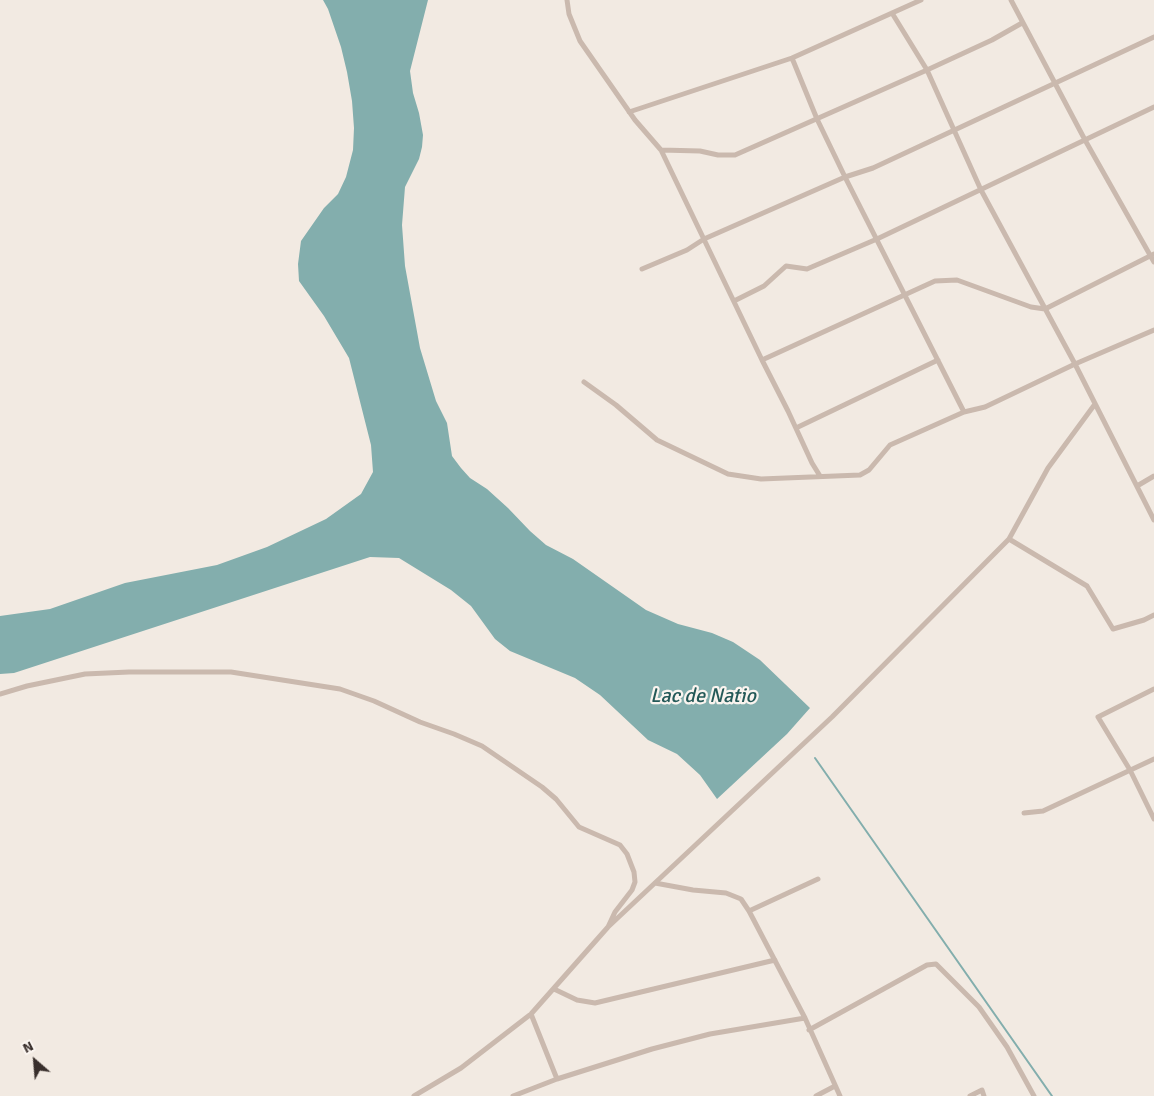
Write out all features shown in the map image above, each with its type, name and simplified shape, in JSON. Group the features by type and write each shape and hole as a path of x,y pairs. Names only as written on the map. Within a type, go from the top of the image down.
{"street":[{"path":"567,0 569,14 580,41 629,112 660,150 820,476"},
{"path":"629,112 792,58 921,0"},
{"path":"1011,0 1085,140 1152,255 1154,262"},
{"path":"892,14 927,70 981,190 1075,364 1154,520"},
{"path":"660,150 700,151 718,155 735,154 927,70 992,40 1022,23"},
{"path":"642,269 687,250 704,238 845,177 873,168 1154,37"},
{"path":"792,58 845,177 964,412"},
{"path":"734,301 764,286 786,266 807,269 877,239 1154,107"},
{"path":"762,360 935,281 957,280 1031,307 1045,309 1152,255"},
{"path":"584,382 616,405 657,440 728,474 761,479 860,475 869,470 890,445 964,412 985,407 1075,364 1154,330"},
{"path":"796,428 938,360"},
{"path":"414,1096 461,1068 531,1014 608,927 832,717 1009,539 1048,468 1095,404"},
{"path":"1137,486 1154,476"},
{"path":"1009,539 1087,586 1113,630 1154,615"},
{"path":"0,694 27,686 85,674 231,672 340,689 374,701 420,722 482,746 527,776 556,799 579,827 620,845 627,854 634,872 635,882 632,890 614,912 608,927"},
{"path":"1154,689 1098,717 1130,770 1154,819"},
{"path":"1024,812 1043,811 1154,759"},
{"path":"750,911 818,880"},
{"path":"655,883 693,890 726,893 741,899 750,911 805,1018 840,1096"},
{"path":"554,988 577,1000 595,1003 775,960"},
{"path":"809,1030 927,965 936,964 979,1007 1007,1046 1034,1096"},
{"path":"531,1014 557,1079"},
{"path":"513,1096 557,1079 652,1049 710,1034 805,1018"},
{"path":"816,1096 835,1086"},
{"path":"970,1096 982,1090 984,1096"}],"water":[{"name":"Lac de Natio","path":"323,0 428,0 410,71 423,135 422,147 419,159 405,187 402,225 405,266 420,348 436,401 447,423 452,456 470,478 487,489 546,545 573,559 646,610 678,624 712,633 733,642 760,660 810,708 787,734 717,799 700,775 677,754 648,740 600,695 575,678 510,651 495,639 471,606 451,590 399,558 370,557 14,673 0,674 0,616 50,609 125,583 217,565 267,547 326,519 361,494 373,472 371,445 349,358 324,316 299,281 298,264 301,241 324,208 338,194 346,177 353,150 352,101 347,72 341,47"}],"waterway":[{"path":"815,758 1052,1096"}]}
